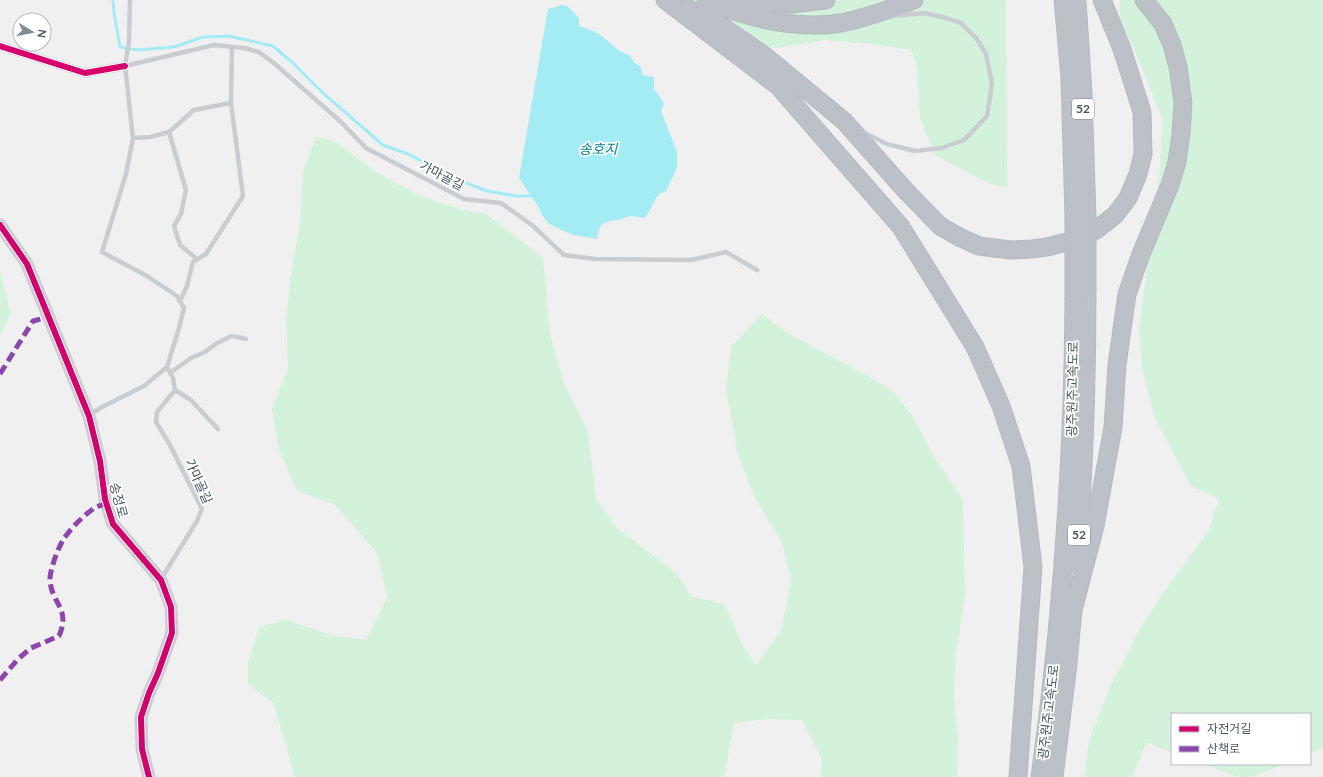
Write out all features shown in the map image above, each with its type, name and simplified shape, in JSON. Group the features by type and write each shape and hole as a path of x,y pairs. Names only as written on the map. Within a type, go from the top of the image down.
{"highway":[{"path":"665,0 778,86 902,227 975,347 1001,406 1021,466 1033,567 1018,777"},
{"path":"670,0 713,20 765,56 844,121 905,190 940,226 979,246 1010,250 1048,247 1078,239 1096,230 1115,215 1128,198 1138,174 1143,154 1144,132 1142,112 1122,49 1102,0"},
{"path":"706,0 724,8 756,18 788,23 839,23 862,19 914,0"},
{"path":"735,0 791,4 826,0"},
{"name":"광주원주고속도로","path":"1064,0 1081,218"},
{"name":"광주원주고속도로","path":"1054,777 1073,610 1084,464 1086,398 1081,296 1081,218 1084,116 1077,0"},
{"path":"1073,610 1095,526 1113,427 1117,365 1127,294 1141,254 1170,185 1177,162 1181,134 1183,103 1178,67 1172,45 1163,24 1144,0"},
{"name":"광주원주고속도로","path":"1040,777 1058,633 1068,502 1073,381 1081,296"}],"street":[{"path":"0,46 85,73 125,66"},
{"name":"송정로","path":"0,225 27,264 89,416 100,461 105,499 113,524 161,580 171,606 172,633 140,717 142,749 149,777"}],"lane":[{"path":"89,416 102,407 144,386 167,367 184,308 177,296 147,276 102,252 126,174 132,138 125,66 129,42 130,0"},
{"path":"844,121 887,144 915,151 942,148 964,140 987,116 992,84 986,54 976,38 961,23 924,13 862,19"},
{"name":"가마골길","path":"125,66 214,45 244,48 259,52 275,64 340,121 366,148 464,199 501,203 532,225 564,255 595,259 690,260 726,252 757,270"},
{"path":"180,301 187,286 193,262 206,254 243,196 232,103 232,47"},
{"path":"132,138 150,137 169,132 194,110 232,103"},
{"path":"169,132 186,190 181,214 174,226 180,246 197,259"},
{"path":"170,373 191,358 206,352 217,342 232,336 246,339"},
{"path":"167,367 173,378 175,390 191,400 218,429"},
{"name":"가마골길","path":"161,580 197,521 202,509 170,444 156,422 158,412 175,390"}],"green space":[{"path":"667,0 1006,0 1007,187 992,185 935,155 920,118 917,67 911,50 871,44 825,40 776,48 724,44"},
{"path":"1120,0 1323,0 1323,748 1311,753 1311,713 1171,713 1171,753 1147,742 1132,777 1084,777 1089,741 1110,687 1139,630 1166,589 1209,530 1219,499 1191,486 1154,416 1142,368 1139,328 1159,180 1163,120 1133,47 1119,19"},
{"path":"316,137 333,140 376,172 416,194 458,209 486,214 543,258 550,334 564,384 588,432 596,499 616,527 677,574 692,597 724,604 742,644 756,665 781,631 791,579 782,542 755,498 738,455 726,390 731,347 762,314 789,334 891,390 911,414 934,457 963,500 965,595 956,652 954,696 958,740 957,777 821,777 822,759 802,720 767,719 734,723 724,777 295,777 274,704 248,684 248,663 259,627 286,620 334,636 366,640 387,597 377,553 334,504 297,491 279,450 272,409 288,368 286,320 290,281 300,224 303,171"},
{"path":"0,272 11,314 0,335"},
{"path":"1206,765 1282,765 1252,777 1238,777"}],"water":[{"name":"송호지","path":"562,5 567,6 579,18 579,26 598,34 617,49 629,55 635,63 640,66 643,75 654,77 654,89 664,103 661,111 677,152 677,168 666,191 658,195 645,218 628,216 602,224 597,239 573,235 549,224 519,178 548,9"}],"waterway":[{"path":"113,0 120,47 138,50 174,47 203,37 229,36 273,46 294,64 324,94 383,145 408,154 461,181 487,191 515,196 531,196"}],"marked path":[{"path":"0,374 33,321 48,317"},
{"path":"0,680 18,659 31,648 59,636 63,619 60,607 51,589 50,581 52,566 56,554 63,540 76,523 94,508 107,504"}],"cycle path":[{"path":"0,46 85,73 125,66"},
{"path":"0,225 27,264 89,416 100,461 105,499 113,524 161,580 171,607 172,633 141,717 142,749 149,777"}]}
